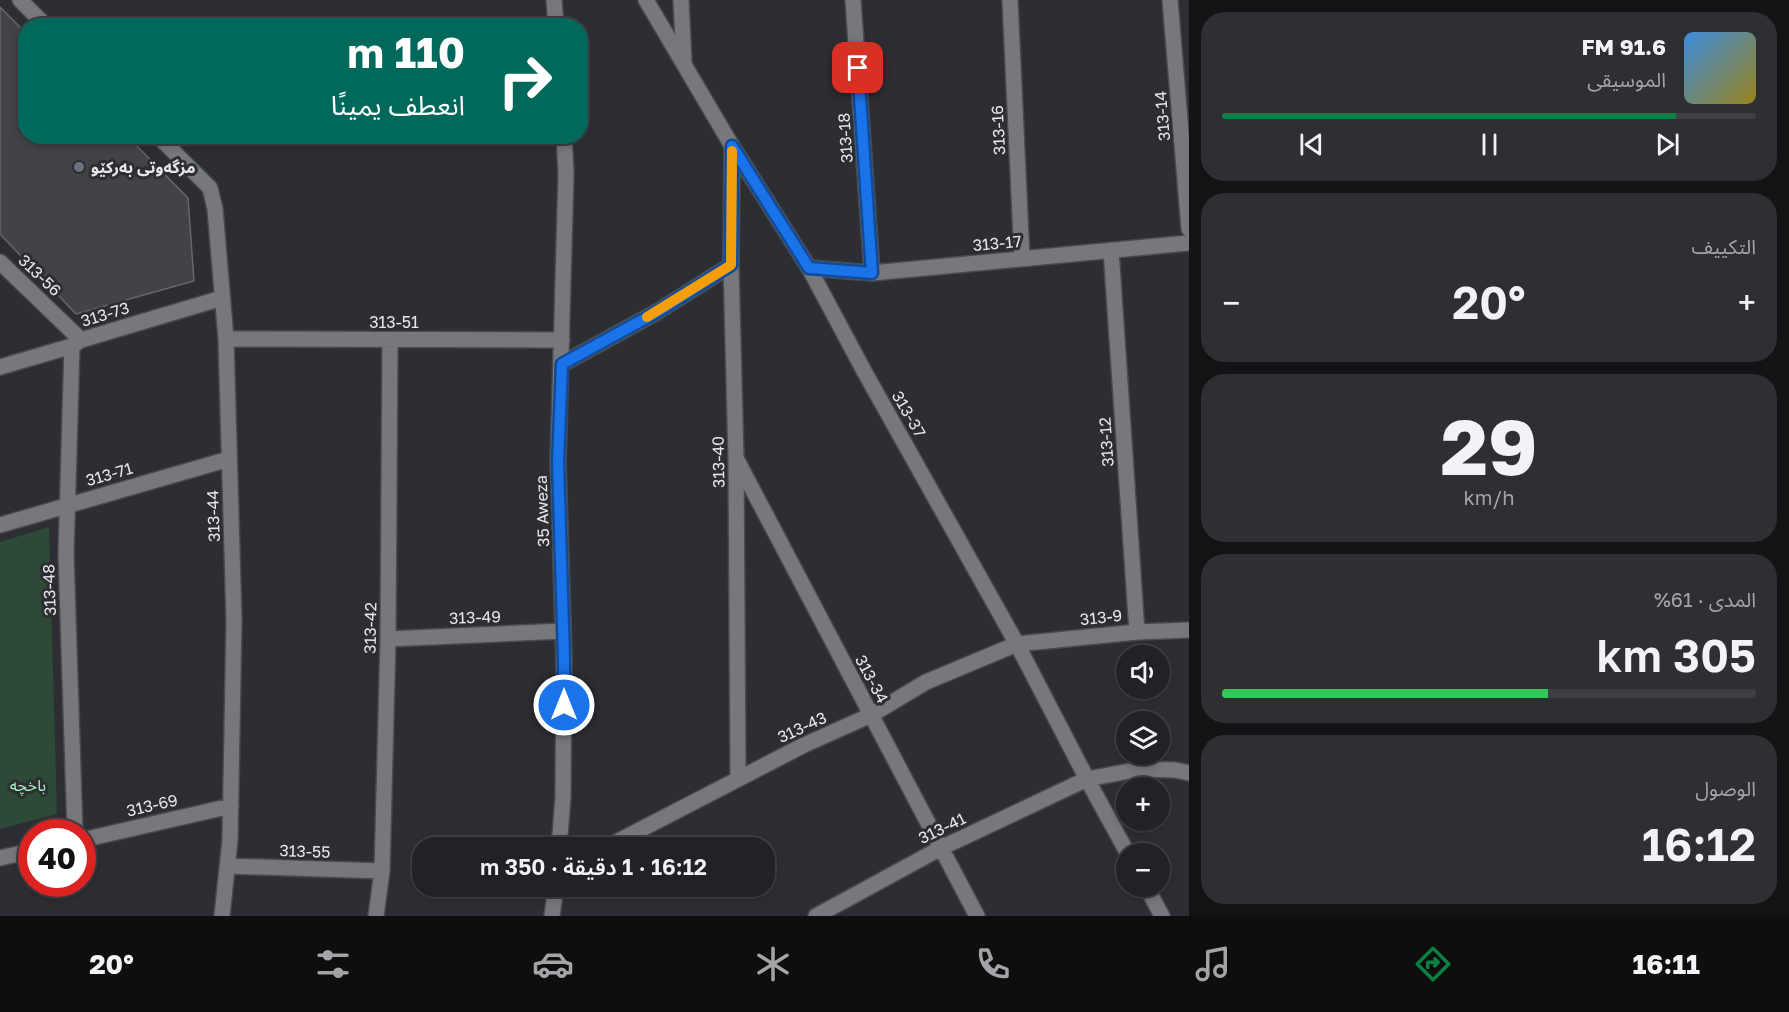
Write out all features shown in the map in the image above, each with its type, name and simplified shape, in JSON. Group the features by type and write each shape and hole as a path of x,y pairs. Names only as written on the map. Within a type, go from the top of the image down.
{"street":[{"path":"20,0 38,18"},
{"path":"554,0 555,18"},
{"name":"313-37","path":"646,0 732,146 809,268 1017,644 1122,843"},
{"path":"681,0 684,63"},
{"name":"313-18","path":"853,0 872,273"},
{"name":"313-16","path":"1010,0 1022,258"},
{"name":"313-14","path":"1170,0 1189,229"},
{"name":"313-44","path":"166,144 210,188 215,209 226,339 234,620 231,806 222,916"},
{"name":"35 Aweza","path":"560,837 563,797 563,631 558,462 566,173 564,144"},
{"name":"313-40","path":"732,146 731,265 736,458 738,778"},
{"name":"313-17","path":"809,268 872,273 1189,243"},
{"name":"313-12","path":"1111,250 1137,632"},
{"name":"313-56","path":"0,262 77,343"},
{"path":"562,364 657,312 731,265"},
{"name":"313-73","path":"0,367 222,298"},
{"name":"313-51","path":"226,339 562,340"},
{"name":"313-42","path":"376,916 382,871 388,639 390,340"},
{"name":"313-48","path":"75,819 66,555 77,343"},
{"name":"313-34","path":"736,458 977,916"},
{"name":"313-71","path":"0,525 229,459"},
{"name":"313-9","path":"1017,644 1137,632 1189,630"},
{"name":"313-49","path":"388,639 563,631"},
{"name":"313-43","path":"626,837 804,745 871,715 926,682 1017,644"},
{"name":"313-41","path":"816,916 941,848 1087,779 1141,769 1175,770 1189,773"},
{"name":"313-69","path":"96,837 231,806"},
{"path":"0,858 18,854"},
{"name":"313-55","path":"227,866 382,871"},
{"path":"552,916 555,897"},
{"path":"1152,897 1162,916"}],"green space":[{"name":"باخچە","path":"49,527 57,814 38,819 18,819 18,824 0,829 0,542"}],"building":[{"name":"مزگەوتی بەرکێو","path":"0,7 18,25 18,144 135,144 188,198 194,281 76,314 0,234"}],"slow traffic":[{"path":"647,317 731,265 732,151"}],"place":[{"name":"مزگەوتی بەرکێو","path":"79,167"}],"route":[{"path":"564,705 558,462 562,364 657,312 731,265 732,146 809,268 872,273 858,68"}]}
